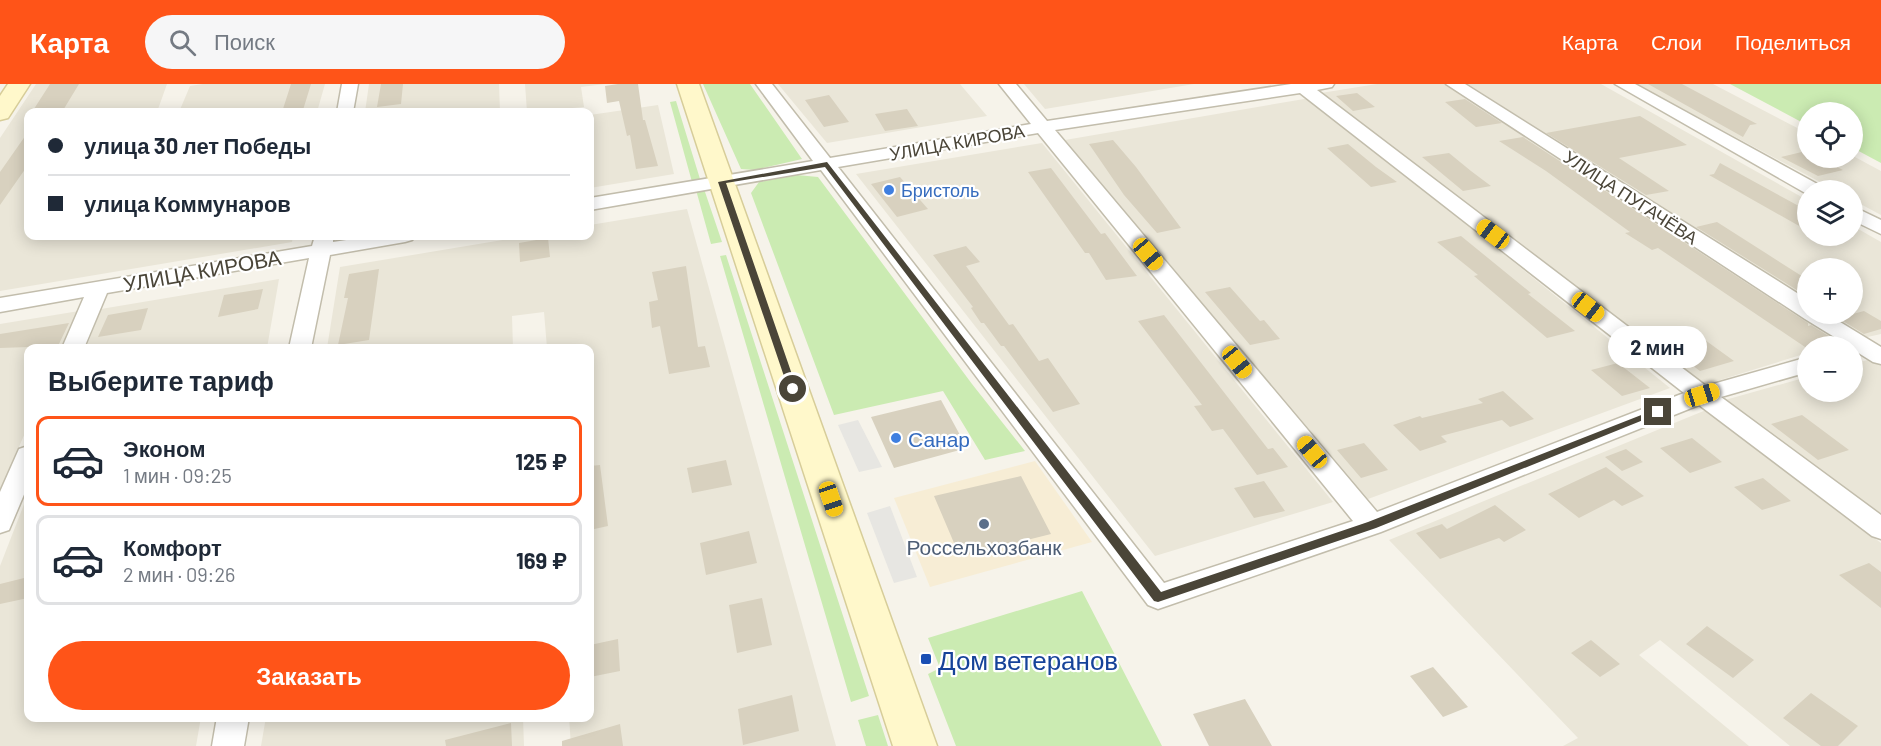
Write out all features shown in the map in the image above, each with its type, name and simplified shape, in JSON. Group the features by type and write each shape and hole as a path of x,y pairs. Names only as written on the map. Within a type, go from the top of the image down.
{"street":[{"path":"0,113 19,84"},
{"path":"346,108 350,84"},
{"path":"688,84 915,746"},
{"path":"764,84 1158,597 1372,525 1702,395 1797,367"},
{"path":"1007,84 1372,525"},
{"name":"УЛИЦА КИРОВА","path":"594,203 1043,127 1326,84"},
{"name":"УЛИЦА ПУГАЧЁВА","path":"1454,84 1797,303"},
{"path":"1623,84 1797,181"},
{"path":"1301,86 1702,395 1881,529"},
{"path":"1863,218 1881,228"},
{"name":"УЛИЦА КИРОВА","path":"0,305 98,289 323,243 358,240"},
{"path":"301,344 323,243"},
{"path":"75,344 98,289"},
{"path":"1829,324 1870,350"},
{"path":"0,523 24,464"},
{"path":"228,746 232,722"}],"shaded area":[{"path":"36,84 167,84 158,108 24,108 24,240 292,240 292,242 0,291 0,138"},
{"path":"203,84 325,84 318,108 181,108 190,86"},
{"path":"369,84 499,84 500,108 366,108"},
{"path":"525,84 605,84 581,87 584,107 527,108"},
{"path":"778,84 960,84 987,116 827,143"},
{"path":"1024,84 1194,84 1045,109"},
{"path":"1377,84 1451,84 1797,313 1797,324 1814,324 1832,336 1797,336 1797,356 1704,385 1321,93"},
{"path":"1468,84 1601,84 1797,194 1797,246 1863,246 1863,232 1881,242 1881,334 1863,338 1841,324 1863,324 1863,258 1797,258 1797,296"},
{"path":"1636,84 1713,84 1797,128 1797,168 1863,168 1863,161 1881,171 1881,215 1863,205 1863,180 1816,180"},
{"path":"1310,98 1670,388 1368,499 1065,140"},
{"path":"658,105 674,174 594,187 594,114"},
{"path":"1042,143 1333,502 1155,556 856,174"},
{"path":"687,209 836,746 571,746 569,722 594,722 594,344 547,344 544,312 512,316 513,344 328,344 340,267 503,240 594,240 594,224"},
{"path":"279,279 268,344 88,344 101,309"},
{"path":"79,311 65,344 24,344 24,435 0,491 0,324"},
{"path":"1871,359 1881,365 1881,517 1725,400 1797,380 1797,402 1863,402 1863,361"},
{"path":"1706,410 1881,543 1881,746 1790,746 1660,640 1639,655 1749,746 1563,746 1578,738 1389,540"},
{"path":"858,420 882,467 859,472 838,425"},
{"path":"1035,461 1092,542 930,587 894,498"},
{"path":"24,504 24,722 200,722 196,746 0,746 0,566"},
{"path":"890,506 917,577 894,583 867,513"},
{"path":"265,722 523,722 524,746 261,746"}],"green space":[{"path":"703,84 750,84 802,159 755,170 741,169"},
{"path":"1730,84 1881,84 1881,163 1863,153 1863,102 1797,102 1797,120"},
{"path":"676,101 700,179 692,182 670,102"},
{"path":"797,175 818,177 972,384 1025,451 985,460 943,391 834,415 751,193 759,182"},
{"path":"704,189 722,242 711,244 696,190"},
{"path":"726,255 869,696 851,702 720,256"},
{"path":"1082,591 1162,746 956,746 928,674 940,668 928,638"},
{"path":"878,715 888,746 866,746 858,720"}],"building":[{"path":"50,84 79,84 64,108 35,108"},
{"path":"291,84 311,84 304,108 283,108"},
{"path":"381,84 403,84 401,104 377,107"},
{"path":"638,84 643,120 645,120 658,166 636,169 630,135 627,136 619,101 607,103 605,86"},
{"path":"1648,84 1682,84 1757,124 1750,125 1743,137"},
{"path":"1357,93 1375,107 1353,111 1336,96"},
{"path":"829,95 849,122 824,127 805,100"},
{"path":"1465,99 1502,123 1476,127 1445,102"},
{"path":"907,109 918,126 885,131 875,114"},
{"path":"1640,116 1687,145 1619,158 1669,191 1646,195 1546,133"},
{"path":"1523,137 1797,316 1797,324 1811,325 1829,336 1797,336 1797,342 1658,248 1652,250 1625,233 1630,232 1546,171 1499,141"},
{"path":"24,138 24,171 0,205 0,172"},
{"path":"1113,140 1181,228 1157,233 1124,195 1089,144"},
{"path":"1348,144 1397,182 1371,187 1327,148"},
{"path":"1449,153 1491,186 1463,191 1422,157"},
{"path":"1797,153 1797,165 1781,157"},
{"path":"1720,163 1797,205 1797,225 1709,175 1714,174"},
{"path":"1051,168 1101,234 1105,233 1137,276 1106,280 1089,253 1085,253 1028,172"},
{"path":"1802,168 1839,168 1843,170 1818,176"},
{"path":"900,177 928,209 897,217 871,184"},
{"path":"1717,222 1797,273 1797,290 1696,227"},
{"path":"1461,236 1575,331 1547,338 1474,276 1478,275 1437,242"},
{"path":"548,240 550,257 520,262 519,243"},
{"path":"966,246 980,262 966,266 1009,325 1013,324 1039,361 1048,358 1080,404 1053,412 1004,346 1001,346 984,323 981,323 971,308 973,307 933,255"},
{"path":"686,266 698,347 705,346 710,367 669,374 660,326 652,328 649,302 658,300 652,272"},
{"path":"379,269 369,340 338,344 348,298 344,298 349,274"},
{"path":"1230,287 1260,321 1264,320 1280,339 1250,345 1205,292"},
{"path":"263,289 258,309 218,317 224,295"},
{"path":"148,308 141,330 98,337 108,315"},
{"path":"1863,311 1881,321 1881,329 1864,334 1848,324 1863,324"},
{"path":"1164,315 1268,449 1273,448 1288,467 1257,475 1223,429 1212,431 1194,406 1202,405 1138,321"},
{"path":"69,323 59,344 24,344 24,347 0,348 0,334"},
{"path":"1705,340 1734,361 1700,371 1672,350"},
{"path":"1618,363 1650,388 1622,396 1591,370"},
{"path":"1503,391 1534,419 1510,427 1502,420 1441,436 1447,442 1420,451 1393,425 1420,416 1422,418 1483,403 1478,399"},
{"path":"941,400 967,448 894,468 871,417"},
{"path":"1802,415 1849,450 1818,460 1771,424"},
{"path":"1692,438 1722,462 1690,473 1660,448"},
{"path":"1364,443 1388,470 1361,478 1337,450"},
{"path":"1626,449 1643,462 1622,471 1605,457"},
{"path":"726,460 732,485 692,493 687,468"},
{"path":"600,465 608,526 594,529 594,466"},
{"path":"1606,467 1644,496 1622,506 1614,500 1579,518 1548,494"},
{"path":"1021,476 1051,534 960,557 934,496"},
{"path":"1763,478 1791,501 1762,510 1734,487"},
{"path":"1264,481 1285,511 1254,518 1234,488"},
{"path":"1495,505 1526,530 1504,542 1499,538 1440,559 1416,533 1442,524 1447,529"},
{"path":"749,531 757,563 706,575 700,543"},
{"path":"1869,563 1881,572 1881,608 1839,575"},
{"path":"24,578 24,599 0,604 0,584"},
{"path":"762,598 772,645 737,653 729,605"},
{"path":"1707,626 1754,660 1733,678 1686,644"},
{"path":"618,639 620,671 594,676 594,644"},
{"path":"1591,640 1620,664 1600,677 1571,653"},
{"path":"1433,667 1468,707 1443,717 1410,676"},
{"path":"1811,693 1858,726 1838,746 1821,746 1783,718"},
{"path":"792,695 799,731 743,745 738,709"},
{"path":"1245,699 1272,746 1209,746 1193,714"},
{"path":"511,723 512,746 446,746 445,740"},
{"path":"620,724 623,746 562,746 562,741"}],"place":[{"name":"Бристоль","path":"889,190"},
{"name":"Санар","path":"896,438"},
{"name":"Россельхозбанк","path":"984,524"},
{"name":"Дом ветеранов","path":"926,659"}],"route":[{"path":"793,389 722,182 827,165 1158,597 1372,525 1658,412"}]}
